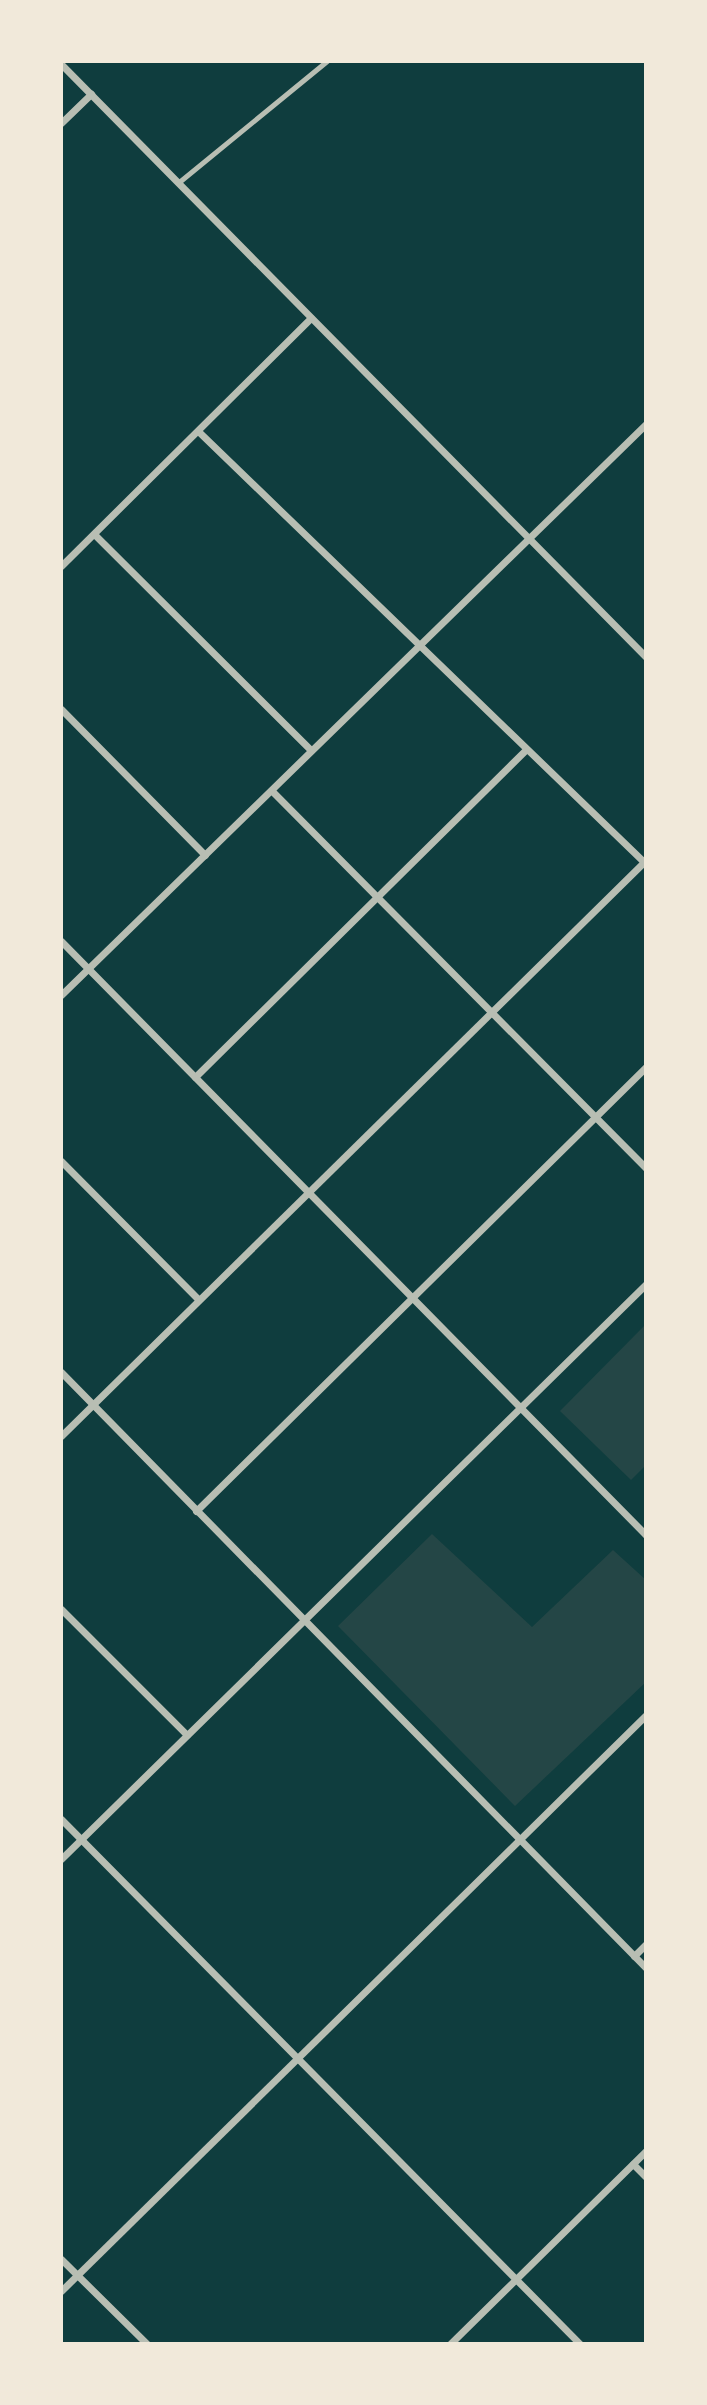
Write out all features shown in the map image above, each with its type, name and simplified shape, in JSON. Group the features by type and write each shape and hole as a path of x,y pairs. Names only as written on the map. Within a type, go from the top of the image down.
{"street":[{"path":"61,64 646,657"},
{"path":"61,123 91,94"},
{"path":"61,566 311,318"},
{"path":"61,995 646,424"},
{"path":"61,1436 304,1191 645,862 199,432"},
{"path":"94,534 312,750"},
{"path":"61,709 205,855"},
{"path":"195,1077 373,894 526,749"},
{"path":"272,791 646,1168"},
{"path":"61,941 304,1191 646,1535"},
{"path":"196,1511 646,1067"},
{"path":"61,1161 197,1298"},
{"path":"61,1859 300,1619 646,1284"},
{"path":"61,1372 300,1619 646,1968"},
{"path":"61,1609 187,1735"},
{"path":"61,2291 300,2060 646,1715"},
{"path":"61,1819 580,2344"},
{"path":"634,1956 646,1944"},
{"path":"450,2344 646,2151"},
{"path":"633,2164 646,2178"},
{"path":"61,2259 147,2344"}],"lane":[{"path":"179,182 327,61"}],"shaded area":[{"path":"646,1324 646,1465 631,1480 560,1411"},
{"path":"432,1534 532,1627 613,1550 646,1580 646,1682 515,1806 338,1626"}]}
